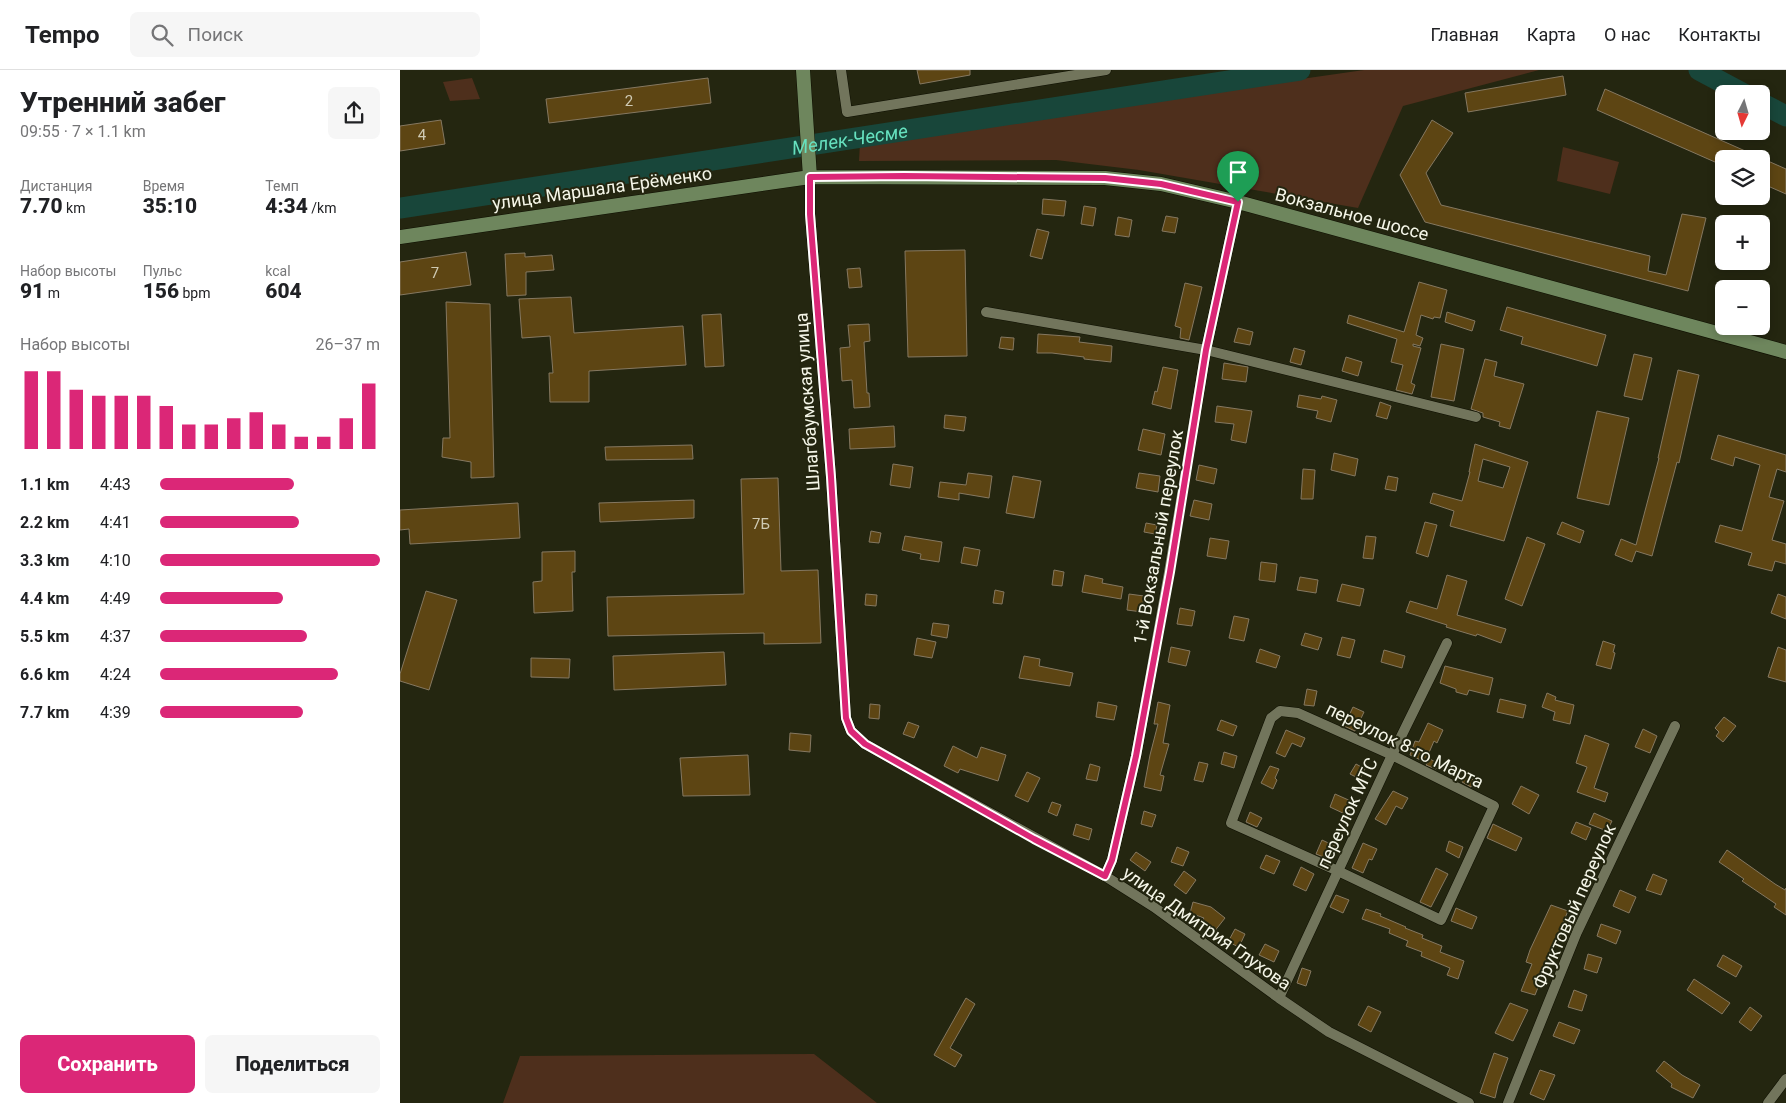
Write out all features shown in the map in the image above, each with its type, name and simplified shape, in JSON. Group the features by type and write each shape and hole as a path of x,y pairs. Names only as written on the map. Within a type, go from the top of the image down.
{"main road":[{"name":"Шлагбаумская улица","path":"803,70 809,170"},
{"name":"Вокзальное шоссе","path":"809,170 1105,178 1161,184 1238,202 1786,352"},
{"name":"улица Маршала Ерёменко","path":"400,237 809,170"}],"street":[{"path":"841,70 847,112 1106,70"},
{"name":"Шлагбаумская улица","path":"809,170 810,214 831,467 846,718 851,731"},
{"name":"1-й Вокзальный переулок","path":"1105,876 1112,860 1136,756 1170,572 1206,350 1238,202"},
{"path":"986,312 1206,350 1476,417"},
{"name":"переулок МТС","path":"1279,998 1392,755 1447,643"},
{"name":"переулок 8-го Марта","path":"1280,711 1298,713 1392,755 1494,806 1440,920 1338,871 1231,823 1271,718 1280,711"},
{"name":"Фруктовый переулок","path":"1508,1103 1577,932 1675,726"},
{"name":"улица Дмитрия Глухова","path":"851,731 865,744 1034,839 1105,876 1154,907 1329,1032 1469,1103"},
{"path":"1768,1103 1786,1079"}],"shaded area":[{"path":"1364,70 1539,70 1403,106 1358,208 1139,170 1056,160 859,161 860,143"},
{"path":"472,78 480,99 450,101 443,82"},
{"path":"1563,147 1619,162 1610,194 1557,181"},
{"path":"814,1054 877,1103 503,1103 520,1056"}],"building":[{"path":"917,70 970,70 970,75 920,84"},
{"path":"1563,76 1566,95 1468,112 1465,93"},
{"path":"708,78 711,103 549,123 546,99"},
{"path":"1605,89 1715,138 1715,140 1720,140 1743,150 1715,150 1715,162 1597,110"},
{"path":"441,120 445,144 400,151 400,126"},
{"path":"1432,120 1453,133 1426,173 1441,205 1650,256 1648,271 1666,275 1682,214 1706,218 1688,291 1425,222 1400,175"},
{"path":"1770,162 1786,169 1786,194 1770,187"},
{"path":"1043,199 1066,201 1064,216 1042,214"},
{"path":"1084,206 1096,208 1093,226 1081,224"},
{"path":"1166,216 1178,218 1175,233 1162,231"},
{"path":"1118,217 1132,220 1129,237 1115,235"},
{"path":"1037,229 1049,232 1042,259 1030,256"},
{"path":"965,250 967,356 908,357 905,251"},
{"path":"466,252 471,285 400,295 400,262"},
{"path":"525,253 525,257 552,255 554,270 526,272 526,295 507,296 505,254"},
{"path":"860,268 862,287 849,288 847,269"},
{"path":"1419,282 1447,290 1440,318 1434,317 1433,319 1421,315 1416,335 1423,338 1420,346 1413,344 1413,346 1421,348 1411,383 1415,385 1412,394 1396,390 1403,365 1391,362 1397,339 1347,323 1349,315 1404,332"},
{"path":"1185,283 1202,287 1189,340 1180,338 1181,328 1175,326"},
{"path":"571,297 574,333 683,326 686,365 589,371 589,402 550,402 549,373 553,373 550,336 522,338 519,299"},
{"path":"446,302 490,304 494,477 471,478 471,462 442,457 443,438 450,438"},
{"path":"1507,307 1606,335 1597,366 1521,344 1523,337 1500,330"},
{"path":"1447,312 1475,321 1472,331 1445,322"},
{"path":"721,314 724,366 705,367 702,315"},
{"path":"869,324 870,341 864,342 867,393 869,393 870,407 854,408 852,380 842,381 840,348 850,347 848,325"},
{"path":"1238,328 1253,332 1250,345 1234,342"},
{"path":"1038,334 1080,337 1079,342 1112,346 1111,362 1052,353 1037,353"},
{"path":"1001,337 1014,338 1013,350 999,348"},
{"path":"1441,344 1464,349 1454,401 1431,397"},
{"path":"1294,348 1305,351 1301,365 1290,362"},
{"path":"1634,354 1652,358 1642,400 1624,396"},
{"path":"1346,357 1362,362 1358,376 1342,371"},
{"path":"1485,359 1497,362 1494,376 1524,384 1510,429 1499,426 1500,422 1483,417 1483,413 1471,409"},
{"path":"1224,363 1248,367 1246,382 1222,379"},
{"path":"1163,367 1178,370 1171,409 1152,404"},
{"path":"1678,370 1699,375 1679,463 1677,462 1652,556 1636,551 1632,562 1615,555 1621,539 1636,545 1659,458"},
{"path":"1299,395 1321,399 1322,396 1337,400 1331,422 1316,418 1318,411 1297,407"},
{"path":"1380,402 1391,406 1387,419 1376,416"},
{"path":"1217,406 1252,411 1246,443 1231,440 1234,424 1215,422"},
{"path":"1597,411 1629,418 1609,505 1577,498"},
{"path":"945,415 966,417 964,431 944,428"},
{"path":"894,426 895,447 850,449 849,429"},
{"path":"1143,429 1165,434 1161,455 1138,450"},
{"path":"1718,435 1786,455 1786,472 1777,469 1769,497 1784,501 1772,540 1786,544 1786,564 1775,561 1772,571 1748,565 1752,553 1715,542 1720,525 1742,531 1760,465 1735,457 1733,466 1711,459"},
{"path":"1475,444 1528,462 1504,541 1450,526 1454,511 1430,503 1433,493 1462,501","holes":["1483,459 1510,467 1503,488 1478,481"]},
{"path":"692,445 693,459 606,460 605,447"},
{"path":"1334,453 1358,459 1355,476 1331,470"},
{"path":"893,464 913,467 910,488 890,485"},
{"path":"1199,465 1217,469 1214,484 1196,480"},
{"path":"1303,469 1315,470 1313,499 1301,499"},
{"path":"968,473 992,476 989,498 959,493 959,500 938,497 940,482 966,485"},
{"path":"1139,473 1160,476 1158,492 1136,488"},
{"path":"1013,476 1041,481 1034,518 1006,513"},
{"path":"1388,476 1398,478 1396,491 1385,489"},
{"path":"778,478 781,571 818,570 821,643 764,644 764,633 608,636 607,597 744,594 741,479"},
{"path":"694,500 694,518 600,522 599,503"},
{"path":"1194,500 1212,504 1209,520 1190,516"},
{"path":"518,503 520,538 410,544 409,529 400,530 400,510"},
{"path":"1425,522 1437,525 1428,557 1416,553"},
{"path":"1562,522 1584,531 1580,543 1557,534"},
{"path":"1146,523 1157,525 1155,534 1144,532"},
{"path":"871,531 881,533 879,543 869,542"},
{"path":"905,536 942,542 939,562 920,559 921,554 902,550"},
{"path":"1366,536 1376,537 1373,559 1363,558"},
{"path":"1527,537 1545,544 1522,606 1505,599"},
{"path":"1210,538 1229,541 1226,559 1207,556"},
{"path":"964,547 980,550 977,566 961,563"},
{"path":"575,551 575,572 572,572 573,611 534,613 533,582 542,581 542,552"},
{"path":"1261,562 1277,564 1275,582 1259,580"},
{"path":"1054,570 1064,572 1062,586 1052,585"},
{"path":"1085,575 1103,579 1102,583 1123,587 1121,599 1082,592"},
{"path":"1447,575 1467,581 1457,615 1506,629 1501,643 1477,634 1476,636 1446,627 1447,625 1406,612 1410,601 1437,609"},
{"path":"1300,577 1318,580 1316,593 1297,590"},
{"path":"1342,584 1364,589 1360,606 1337,601"},
{"path":"995,590 1004,592 1002,604 993,603"},
{"path":"426,591 457,600 429,690 400,681 400,674"},
{"path":"866,594 877,595 876,606 865,605"},
{"path":"1129,594 1144,596 1142,612 1127,610"},
{"path":"1778,594 1786,597 1786,619 1771,613"},
{"path":"1180,608 1195,611 1192,626 1177,624"},
{"path":"1234,616 1249,619 1244,641 1229,638"},
{"path":"933,623 949,625 947,638 931,635"},
{"path":"1305,633 1322,638 1318,650 1301,645"},
{"path":"1342,637 1355,640 1350,658 1337,655"},
{"path":"917,638 936,642 932,658 914,655"},
{"path":"1603,641 1615,645 1611,669 1596,665"},
{"path":"1171,647 1190,651 1186,666 1168,662"},
{"path":"1778,647 1786,650 1786,682 1768,677"},
{"path":"1260,649 1280,656 1276,668 1256,662"},
{"path":"1384,650 1405,656 1402,668 1381,662"},
{"path":"724,652 726,685 614,690 613,656"},
{"path":"1024,656 1040,659 1039,666 1073,673 1070,686 1019,678"},
{"path":"531,658 570,659 569,678 531,677"},
{"path":"1445,666 1493,678 1489,695 1469,690 1467,695 1456,692 1456,689 1440,683"},
{"path":"1307,689 1317,691 1314,706 1304,705"},
{"path":"1547,693 1556,697 1555,700 1574,705 1570,724 1553,720 1555,712 1542,707"},
{"path":"1500,699 1526,705 1523,718 1497,712"},
{"path":"1098,702 1117,706 1114,720 1096,717"},
{"path":"1158,702 1170,705 1163,743 1169,744 1160,775 1164,776 1161,791 1144,787 1158,724 1154,724"},
{"path":"870,704 880,705 879,719 869,718"},
{"path":"1353,707 1364,712 1355,731 1344,726"},
{"path":"1724,717 1736,726 1723,742 1716,736 1719,732 1715,728"},
{"path":"1221,720 1237,726 1233,736 1217,730"},
{"path":"908,722 919,726 914,738 903,734"},
{"path":"1428,723 1443,730 1437,743 1434,741 1425,762 1410,755 1415,741 1419,742"},
{"path":"1643,729 1657,736 1650,753 1635,747"},
{"path":"1286,730 1305,738 1301,747 1292,743 1285,757 1276,753"},
{"path":"790,733 811,735 810,752 789,750"},
{"path":"1585,735 1609,744 1594,788 1608,793 1605,802 1577,792 1587,767 1576,763"},
{"path":"953,746 977,758 981,747 1006,755 998,781 960,769 958,773 944,766"},
{"path":"1224,752 1237,756 1234,768 1221,764"},
{"path":"748,755 750,795 683,796 680,758"},
{"path":"1430,759 1439,764 1436,769 1426,765"},
{"path":"1199,762 1208,764 1203,782 1194,780"},
{"path":"1090,764 1100,767 1097,781 1086,779"},
{"path":"1356,764 1365,769 1360,779 1350,774"},
{"path":"1270,766 1279,769 1273,789 1261,783"},
{"path":"1027,772 1040,778 1028,802 1015,796"},
{"path":"1465,776 1474,780 1471,787 1462,782"},
{"path":"1521,786 1539,795 1529,814 1512,804"},
{"path":"1393,791 1408,798 1402,809 1396,806 1386,825 1375,819"},
{"path":"1335,794 1353,802 1347,815 1330,807"},
{"path":"1052,802 1061,805 1057,816 1048,812"},
{"path":"1144,811 1156,815 1152,827 1141,824"},
{"path":"1250,812 1262,818 1257,827 1246,822"},
{"path":"1594,813 1612,821 1607,831 1589,824"},
{"path":"1576,822 1591,828 1586,840 1571,833"},
{"path":"1076,824 1092,829 1089,840 1073,835"},
{"path":"1493,824 1522,838 1516,851 1487,838"},
{"path":"1322,840 1337,847 1331,860 1316,854"},
{"path":"1449,841 1463,847 1459,858 1446,851"},
{"path":"1363,843 1377,849 1372,860 1369,859 1363,873 1352,868"},
{"path":"1177,847 1189,852 1183,866 1171,862"},
{"path":"1727,850 1775,884 1785,890 1786,888 1786,915 1774,907 1776,904 1742,881 1744,879 1719,862"},
{"path":"1136,852 1151,862 1145,871 1130,860"},
{"path":"1266,855 1280,861 1274,874 1260,868"},
{"path":"1301,867 1314,874 1306,891 1293,885"},
{"path":"1436,868 1448,874 1431,907 1420,902"},
{"path":"1184,871 1196,880 1186,894 1174,885"},
{"path":"1653,874 1667,880 1661,895 1646,890"},
{"path":"1620,890 1636,897 1629,913 1613,906"},
{"path":"1336,895 1349,900 1343,913 1330,907"},
{"path":"1193,902 1211,907 1225,918 1214,932 1201,922 1204,918 1190,913"},
{"path":"1551,905 1568,911 1559,932 1562,933 1554,947 1535,995 1521,991 1532,964 1526,962"},
{"path":"1456,908 1477,917 1472,929 1451,921"},
{"path":"1366,909 1381,914 1380,916 1423,935 1422,938 1442,946 1440,952 1464,961 1458,979 1447,975 1450,968 1421,956 1422,952 1406,946 1408,941 1389,933 1390,929 1362,919"},
{"path":"1601,924 1621,931 1616,944 1597,936"},
{"path":"1235,929 1245,934 1239,947 1228,942"},
{"path":"1265,944 1279,951 1274,962 1259,955"},
{"path":"1588,954 1602,958 1597,973 1584,969"},
{"path":"1723,955 1742,966 1736,977 1717,966"},
{"path":"1302,968 1311,971 1306,986 1297,983"},
{"path":"1694,979 1730,1003 1722,1014 1687,990"},
{"path":"1574,990 1587,995 1582,1011 1568,1007"},
{"path":"966,998 975,1004 950,1048 962,1055 955,1067 934,1055"},
{"path":"1510,1003 1528,1010 1513,1041 1495,1033"},
{"path":"1368,1006 1381,1012 1371,1032 1358,1025"},
{"path":"1750,1007 1762,1016 1751,1031 1739,1022"},
{"path":"1559,1022 1580,1030 1574,1044 1553,1036"},
{"path":"1494,1053 1508,1058 1495,1098 1480,1093"},
{"path":"1664,1061 1682,1075 1700,1085 1693,1098 1671,1087 1672,1084 1656,1071"},
{"path":"1540,1070 1555,1075 1544,1100 1530,1094"}],"waterway":[{"name":"Мелек-Чесме","path":"400,208 1300,70"},
{"name":"Мелек-Чесме","path":"1699,70 1727,85"},
{"name":"Мелек-Чесме","path":"1770,108 1786,116"}],"route":[{"path":"810,177 1105,178 1161,184 1238,202 1206,350 1170,572 1136,756 1112,860 1105,876 1034,839 865,744 851,731 846,718 831,477 810,214 810,177"}]}
